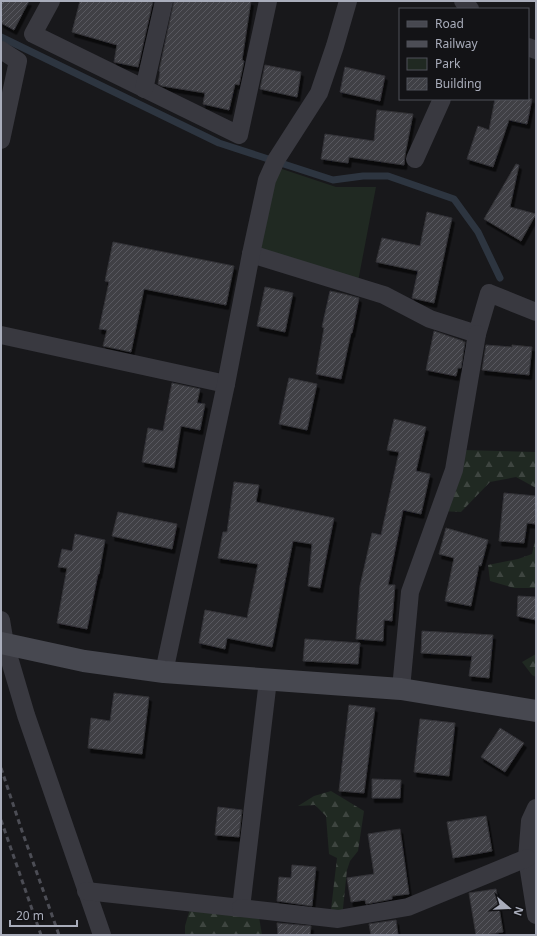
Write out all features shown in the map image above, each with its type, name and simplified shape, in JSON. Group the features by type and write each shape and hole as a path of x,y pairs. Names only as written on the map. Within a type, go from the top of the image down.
{"street":[{"path":"51,1 33,34 239,135 268,1"},
{"path":"144,89 164,1"},
{"path":"164,672 226,384 267,180 276,160 319,93 348,1"},
{"path":"1,50 18,62 1,140"},
{"path":"415,159 442,100"},
{"path":"251,254 384,295 430,319 477,334"},
{"path":"401,689 410,592 454,470 477,334 489,293 536,312"},
{"path":"1,335 226,384"},
{"path":"1,620 3,643 26,715 102,935"},
{"path":"3,643 84,660 164,672 401,689 536,711"},
{"path":"241,908 268,680"},
{"path":"536,808 530,821 527,858 536,915"},
{"path":"86,890 338,919 408,907 527,858"}],"green space":[{"path":"273,166 336,187 376,187 357,287 251,254"},
{"path":"463,450 536,452 536,488 516,477 490,482 461,512 439,511"},
{"path":"536,537 536,588 514,588 490,581 488,565 518,559 532,554"},
{"path":"536,654 536,677 532,675 522,662"},
{"path":"331,791 364,811 358,851 350,861 347,870 342,918 330,918 337,858 329,854 326,816 315,805 298,806 314,796"},
{"path":"192,902 259,917 262,935 185,935 185,926"}],"building":[{"path":"1,1 29,1 14,30 1,23"},
{"path":"80,1 153,1 138,67 114,62 117,45 72,32"},
{"path":"174,1 251,1 242,60 244,61 239,85 235,84 229,110 203,104 205,93 162,86 158,84 159,71"},
{"path":"265,65 301,72 297,97 260,89"},
{"path":"345,67 385,76 380,101 340,92"},
{"path":"532,99 527,124 509,120 493,167 467,159 478,126 489,130 495,100"},
{"path":"377,110 413,114 404,165 349,157 348,163 321,159 325,134 374,141"},
{"path":"516,164 519,165 510,207 536,214 521,241 484,219"},
{"path":"427,212 452,218 434,303 412,298 418,271 376,262 382,238 420,246"},
{"path":"113,242 234,266 226,305 144,289 131,352 103,346 107,330 99,329 109,282 105,281"},
{"path":"265,287 293,293 285,332 257,326"},
{"path":"330,291 359,298 341,379 316,374 324,328 322,327"},
{"path":"434,331 465,342 461,368 458,368 456,376 426,370"},
{"path":"486,345 532,347 529,375 482,370"},
{"path":"289,378 317,384 307,430 279,424"},
{"path":"172,383 200,389 197,403 205,404 200,430 181,426 174,468 142,462 148,428 163,431"},
{"path":"394,419 426,427 416,471 430,474 421,514 403,510 388,585 395,585 392,621 384,620 383,641 356,639 360,586 372,533 381,535 399,452 387,450"},
{"path":"234,482 259,485 256,502 334,518 320,588 308,586 312,544 293,541 272,647 227,638 225,649 199,643 205,610 247,618 258,564 218,558 223,532 227,532"},
{"path":"504,493 536,496 535,524 527,523 524,543 499,541"},
{"path":"118,512 177,524 172,549 112,536"},
{"path":"446,528 488,540 481,566 479,565 471,606 445,601 454,558 439,554"},
{"path":"75,534 105,540 87,629 57,623 67,568 58,567 62,549 72,551"},
{"path":"518,596 536,597 536,620 517,616"},
{"path":"422,631 493,635 489,678 469,676 472,656 421,653"},
{"path":"305,639 360,643 358,664 303,661"},
{"path":"114,693 149,697 142,754 88,748 91,718 110,721"},
{"path":"349,705 375,708 364,793 339,791"},
{"path":"420,719 455,723 449,776 414,772"},
{"path":"500,728 524,743 505,772 481,757"},
{"path":"372,779 401,780 400,798 372,798"},
{"path":"218,807 242,810 239,837 215,835"},
{"path":"486,816 492,851 453,858 447,822"},
{"path":"400,829 409,894 392,896 392,899 366,904 365,900 351,902 347,878 374,874 368,834"},
{"path":"292,865 316,867 312,906 277,901 279,877 291,878"},
{"path":"496,889 503,932 476,935 469,893"},
{"path":"396,920 398,935 371,935 369,924"},
{"path":"277,923 311,926 310,935 278,935"}],"waterway":[{"path":"1,37 219,143 333,180 363,176 388,176 454,199 478,232 500,278"}],"railway":[{"path":"1,768 59,935"},
{"path":"1,820 41,935"}]}
